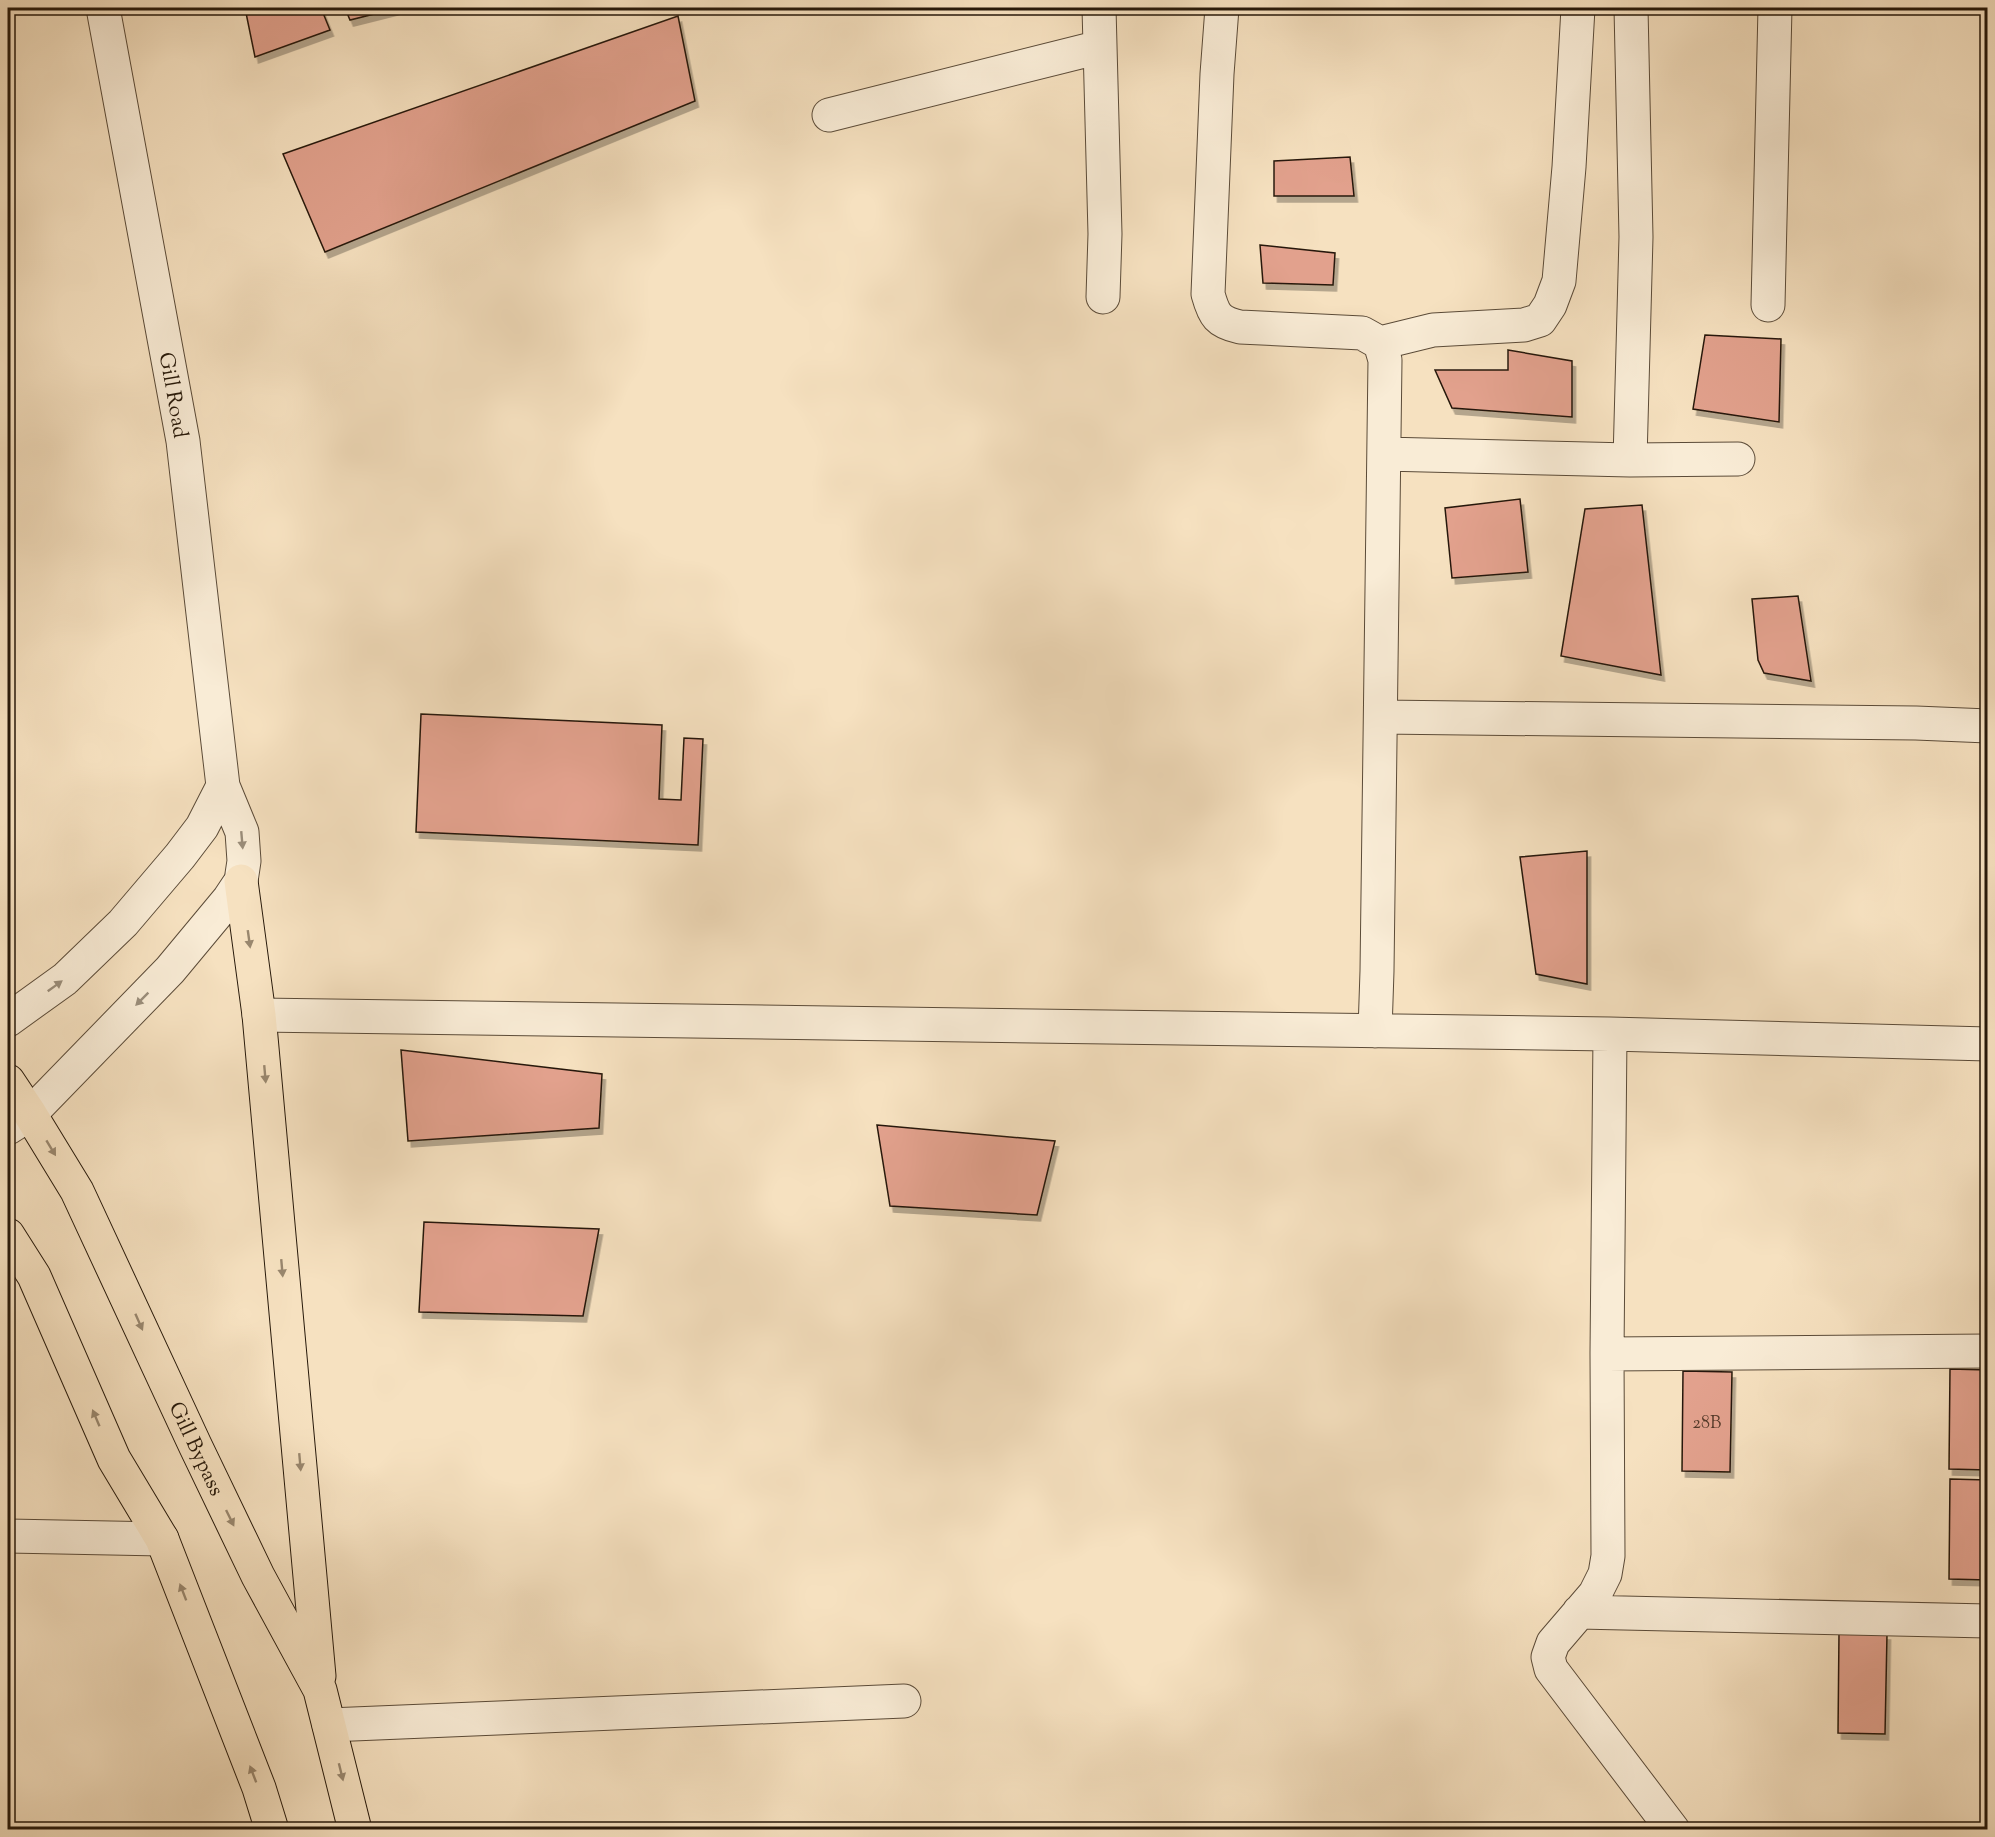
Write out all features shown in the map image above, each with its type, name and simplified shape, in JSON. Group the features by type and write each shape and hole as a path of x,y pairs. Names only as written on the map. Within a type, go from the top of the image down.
{"main road":[{"path":"241,881 259,1015 320,1690"},
{"name":"Gill Bypass","path":"8,1081 19,1121 77,1191 258,1576 320,1690 355,1830"},
{"path":"8,1234 34,1276 114,1459 162,1539 255,1777 272,1830"}],"street":[{"name":"Gill Road","path":"103,8 183,441 224,786 242,832 244,861 241,881"},
{"path":"1099,8 1104,234 1103,297"},
{"path":"1222,8 1216,74 1208,294 1213,310 1223,324 1240,327 1362,333 1380,343 1433,330 1524,325 1540,320 1550,306 1560,281 1578,8"},
{"path":"1630,460 1636,237 1631,8"},
{"path":"1768,306 1775,8"},
{"path":"828,115 1100,46"},
{"path":"1375,1031 1385,360 1380,343"},
{"path":"1384,454 1630,460 1738,459"},
{"path":"1381,717 1916,723 1988,726"},
{"path":"8,1020 65,979 123,923 191,842 224,786"},
{"path":"19,1121 170,970 241,881"},
{"path":"259,1015 1610,1034 1988,1044"},
{"path":"1610,1034 1608,1556 1605,1574 1595,1594 1552,1643 1548,1657 1551,1669 1673,1830"},
{"path":"1607,1354 1988,1351"},
{"path":"8,1536 162,1539"},
{"path":"1579,1612 1988,1621"},
{"path":"329,1725 904,1701"}],"building":[{"path":"245,8 321,8 330,30 255,57"},
{"path":"345,8 393,8 394,9 350,20"},
{"path":"678,16 695,101 325,252 283,154"},
{"path":"1350,157 1354,196 1274,196 1274,161"},
{"path":"1260,245 1335,253 1333,285 1263,283"},
{"path":"1705,335 1781,339 1779,422 1693,409"},
{"path":"1508,350 1572,361 1572,417 1452,408 1435,370 1508,370"},
{"path":"1520,499 1528,572 1452,578 1445,508"},
{"path":"1642,505 1661,675 1561,656 1585,509"},
{"path":"1798,596 1811,681 1764,673 1758,660 1752,599"},
{"path":"421,714 662,725 659,799 681,800 684,738 703,739 698,845 416,832"},
{"path":"1587,851 1587,984 1536,974 1520,857"},
{"path":"401,1050 602,1074 599,1128 408,1141"},
{"path":"877,1125 1055,1141 1037,1215 890,1206"},
{"path":"424,1222 599,1229 583,1316 419,1312"},
{"path":"1950,1369 1988,1370 1988,1470 1949,1469"},
{"path":"1683,1371 1732,1372 1730,1472 1682,1471"},
{"path":"1950,1479 1988,1480 1988,1580 1949,1579"},
{"path":"1839,1633 1887,1634 1885,1734 1838,1733"},
{"path":"1986,1636 1988,1636 1988,1736 1984,1736"}]}
